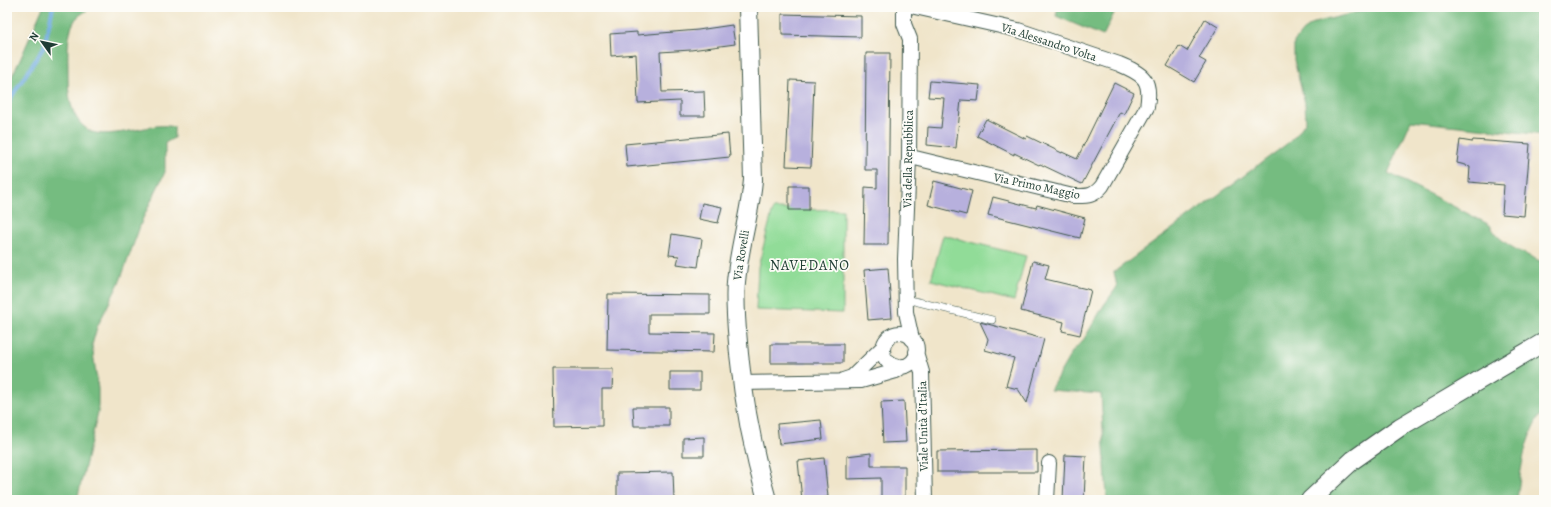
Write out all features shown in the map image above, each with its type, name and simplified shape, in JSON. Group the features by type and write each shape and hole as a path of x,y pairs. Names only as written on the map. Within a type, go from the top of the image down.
{"street":[{"name":"Via Rovelli","path":"748,7 753,180 751,203 741,249 736,282 736,320 742,383 748,422 755,458 767,500"},
{"name":"Via della Repubblica","path":"904,7 904,24 910,39 905,259 906,305 914,346"},
{"name":"Via Alessandro Volta","path":"915,7 1018,30 1134,70"},
{"name":"Via Primo Maggio","path":"908,158 915,158 1073,196 1087,196 1096,193 1102,186 1147,107 1149,86 1134,70"},
{"path":"841,381 852,377 883,347 885,342 904,322 906,305"},
{"path":"742,383 861,381 896,371 909,364 914,358 914,346 907,335 900,333 894,334"},
{"path":"1310,500 1353,460 1400,427 1544,342"},
{"name":"Viale Unità d'Italia","path":"914,346 922,372 925,500"},
{"path":"883,347 883,354 890,364 903,366"},
{"path":"1047,500 1049,463"}],"lane":[{"path":"906,305 992,320"}],"green space":[{"path":"43,7 92,7 76,18 70,32 68,45 69,96 74,113 83,126 94,133 103,134 120,133 157,126 168,126 174,127 174,138 165,143 165,172 143,218 120,281 97,327 92,345 98,389 98,412 77,500 7,500 7,86"},
{"path":"1058,7 1117,7 1103,36 1056,16"},
{"path":"1377,7 1544,7 1544,135 1411,121 1388,173 1490,225 1500,238 1513,248 1544,263 1544,410 1537,420 1524,453 1517,500 1107,500 1101,394 1050,390 1072,352 1084,339 1104,305 1117,287 1114,272 1288,143 1297,134 1306,121 1305,103 1294,60 1294,42 1303,31 1314,23"},
{"path":"773,209 843,210 843,313 756,310 758,267"},
{"path":"943,235 1026,256 1014,301 931,280"}],"building":[{"path":"782,14 861,16 861,37 782,35"},
{"path":"1205,19 1218,27 1199,58 1206,62 1194,82 1167,66 1179,46 1187,51"},
{"path":"732,25 735,44 691,50 660,52 662,92 704,91 705,116 680,116 680,101 638,103 636,54 611,56 610,34 637,32 637,35 698,30"},
{"path":"866,53 890,53 888,245 864,245 865,187 877,188 877,170 865,170"},
{"path":"790,80 814,81 811,167 786,166"},
{"path":"930,81 980,85 978,101 961,100 956,148 927,145 928,127 941,128 944,98 928,97"},
{"path":"1114,83 1134,93 1124,114 1120,112 1082,184 1014,153 1014,155 977,136 986,119 1026,139 1027,136 1077,159"},
{"path":"728,134 730,157 627,167 625,144"},
{"path":"1460,140 1472,142 1473,140 1530,144 1524,216 1502,214 1504,185 1469,182 1470,166 1457,163"},
{"path":"934,181 972,191 966,215 928,205"},
{"path":"789,186 809,186 809,210 789,210"},
{"path":"993,197 1036,208 1037,205 1085,218 1080,238 988,215"},
{"path":"702,203 722,207 718,223 699,219"},
{"path":"672,234 702,239 698,267 677,264 679,256 669,255"},
{"path":"1033,261 1049,265 1045,279 1091,290 1080,335 1062,331 1064,322 1021,311"},
{"path":"888,268 892,318 868,320 864,270"},
{"path":"608,294 710,295 710,314 649,314 649,332 715,333 714,352 607,350"},
{"path":"980,322 1044,339 1027,403 1018,389 1006,386 1014,358 985,350 988,339"},
{"path":"771,344 843,344 843,363 771,363"},
{"path":"553,369 613,369 612,389 602,389 602,426 554,427"},
{"path":"670,372 700,372 700,390 670,390"},
{"path":"904,401 906,442 883,443 881,402"},
{"path":"633,407 669,407 669,426 634,426"},
{"path":"821,420 823,439 779,444 777,424"},
{"path":"704,437 704,456 683,456 683,438"},
{"path":"1037,450 1037,472 937,472 937,451"},
{"path":"871,453 871,466 905,466 905,500 881,500 881,478 847,479 847,456"},
{"path":"1065,455 1086,456 1084,500 1063,500"},
{"path":"824,458 828,497 802,500 798,461"},
{"path":"673,472 674,500 617,500 617,473"}],"waterway":[{"path":"7,106 44,47 53,7"}],"district":[{"name":"NAVEDANO","path":"810,265"}]}
